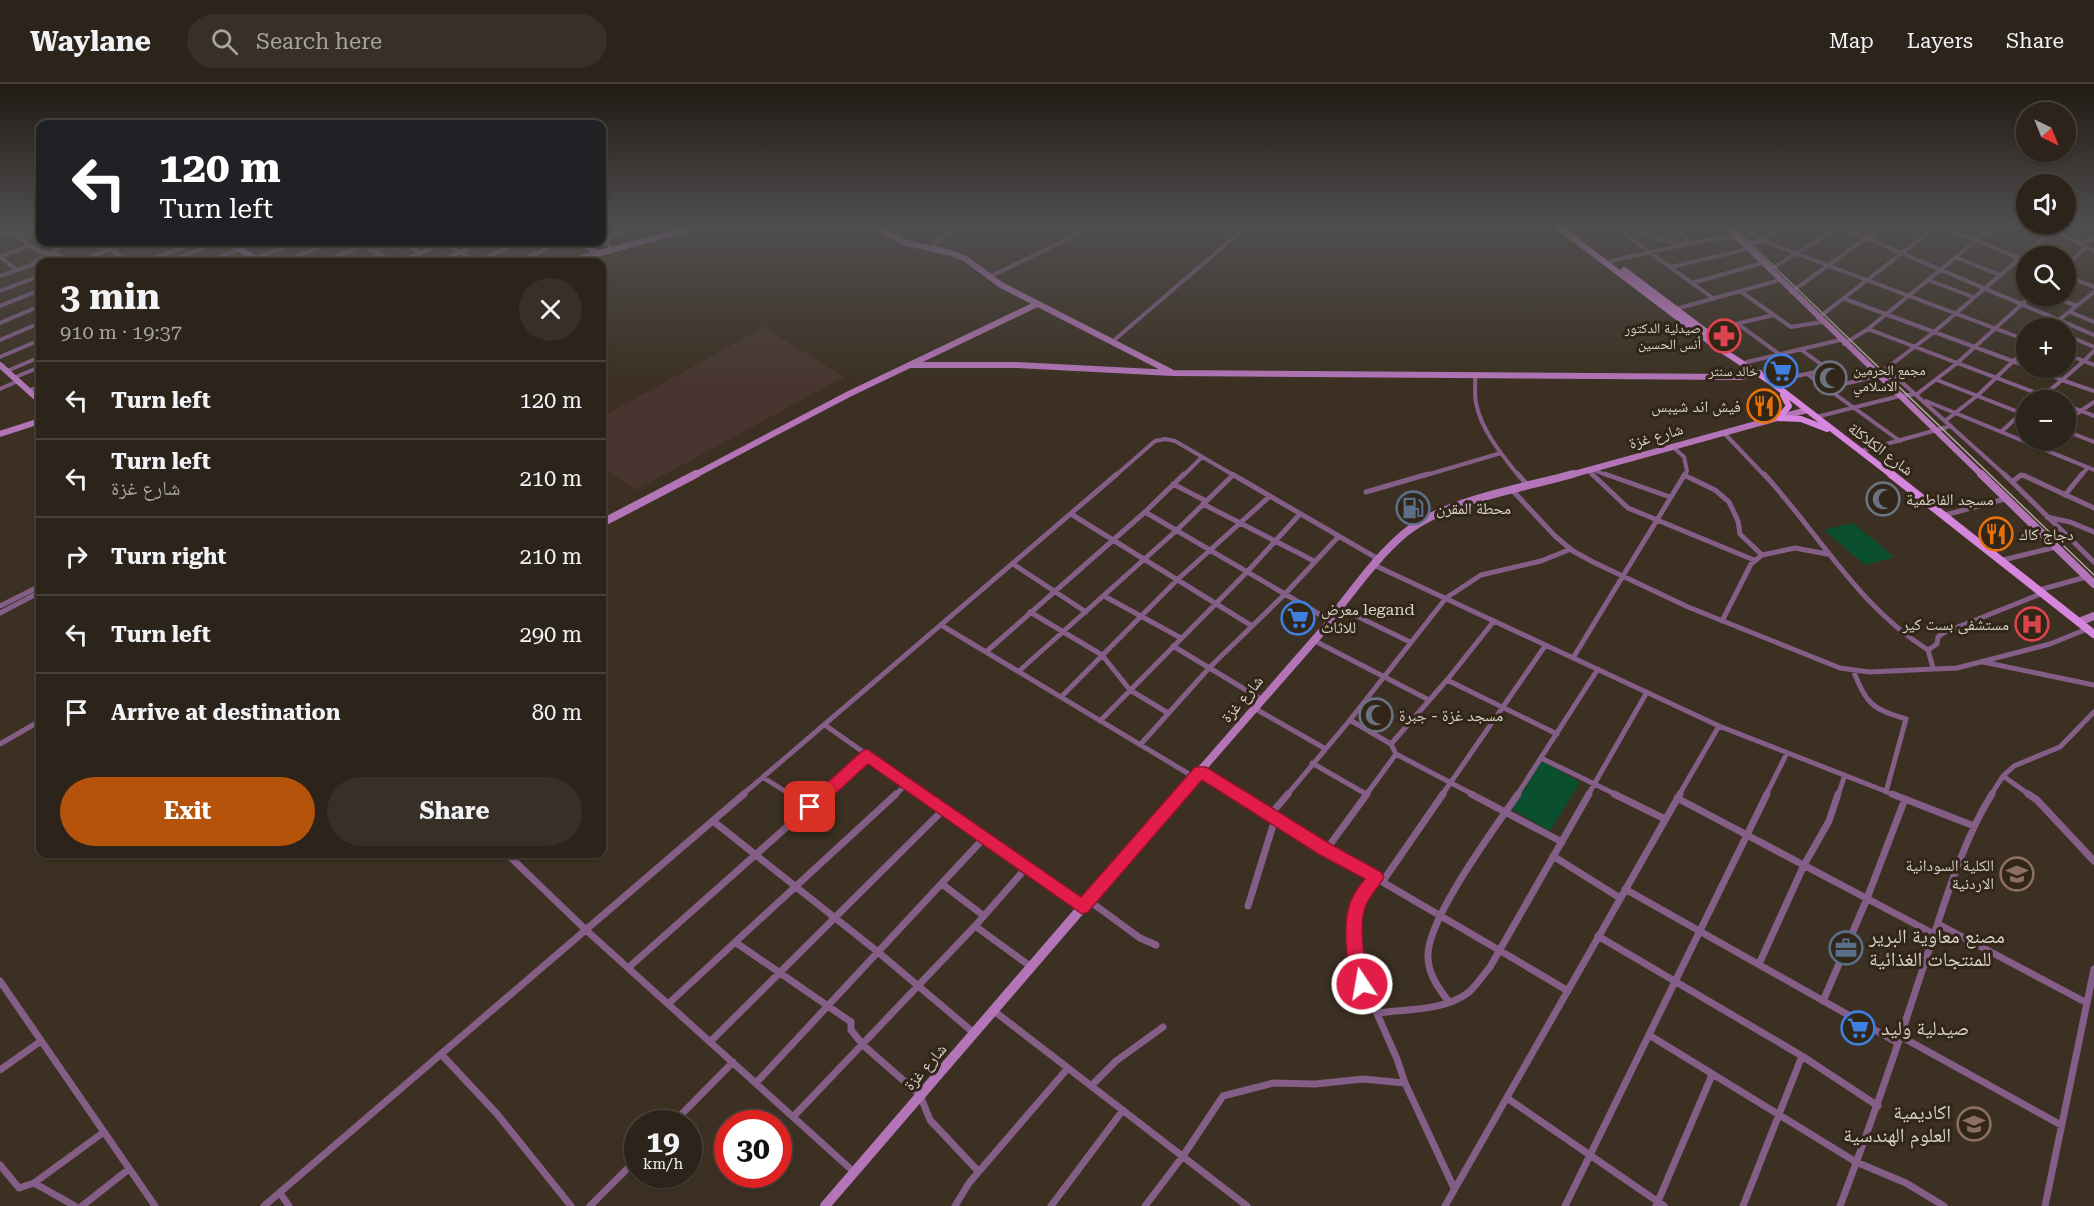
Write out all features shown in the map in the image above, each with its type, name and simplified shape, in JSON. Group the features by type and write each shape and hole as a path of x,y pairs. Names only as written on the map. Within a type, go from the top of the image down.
{"main road":[{"path":"1626,278 1717,347 1760,375"},
{"name":"شارع الكلاكلة","path":"1635,278 1945,515 2091,632"},
{"path":"1779,389 1789,406 1779,418"},
{"path":"1779,418 1801,419 1840,435"}],"street":[{"path":"0,291 34,278"},
{"path":"991,278 1173,373"},
{"path":"1112,342 1186,278"},
{"path":"1686,278 1714,299"},
{"path":"1692,283 1708,278"},
{"path":"1791,292 1811,278"},
{"path":"1863,278 2016,336"},
{"path":"1958,278 2016,302"},
{"path":"1827,388 1877,374 1934,332 1996,278"},
{"path":"1676,309 1780,280 2094,584"},
{"path":"1740,291 1792,327 1820,320 1868,280"},
{"path":"1747,362 1800,349 1842,342 1868,329 1928,280 1973,297"},
{"path":"2076,280 2094,287"},
{"path":"0,306 36,292"},
{"path":"2062,318 2093,294"},
{"path":"1845,299 2014,361"},
{"path":"606,522 849,394 1037,304"},
{"path":"1816,417 1899,396 1917,394 1956,364 2020,306"},
{"path":"2027,306 2055,318"},
{"path":"0,323 36,308"},
{"path":"2070,312 2094,322"},
{"path":"1705,330 1774,315"},
{"path":"1738,324 1779,354"},
{"path":"0,340 36,325"},
{"path":"2076,327 2094,335"},
{"path":"1868,329 2027,390"},
{"path":"2050,390 2084,361 2094,349 2076,340"},
{"path":"0,357 36,342"},
{"path":"1800,349 1847,383"},
{"path":"2,368 36,358"},
{"path":"2076,358 2094,365"},
{"path":"1946,421 2014,361"},
{"path":"911,365 1017,365 1173,373 1760,375"},
{"path":"2,368 36,398"},
{"path":"1886,368 2012,482 2094,562"},
{"path":"0,389 36,369"},
{"path":"1771,382 1828,369"},
{"path":"1475,374 1476,405 1483,423 1501,453 1528,486"},
{"path":"1807,374 1900,441"},
{"path":"2057,378 2094,392"},
{"path":"1937,380 2016,411"},
{"path":"28,391 36,388"},
{"path":"1921,399 2016,437"},
{"path":"2076,415 2094,402"},
{"path":"2076,409 2094,416"},
{"name":"شارع غزة","path":"825,1206 1312,639 1332,621 1330,619 1406,532 1427,518 1456,507 1807,410"},
{"path":"2002,431 2016,420"},
{"path":"0,434 36,423"},
{"path":"1861,451 1951,426"},
{"path":"1724,432 1790,503 1828,554 1896,629 1928,650 1933,668"},
{"path":"2076,434 2094,442"},
{"path":"264,1206 1155,441 1170,439 1339,536 1378,563 1545,646 1719,726 1974,826"},
{"path":"1573,658 1687,471 1686,462 1672,446"},
{"path":"2048,450 2094,470"},
{"path":"1366,492 1501,453"},
{"path":"986,652 1145,512 1202,457"},
{"path":"2065,495 2088,467"},
{"path":"1590,470 1670,497"},
{"path":"1590,470 1620,502 1656,520 1754,560"},
{"path":"1019,671 1177,530 1233,475"},
{"path":"1684,475 1726,498 1739,517 1740,534 1762,555"},
{"path":"2012,482 2023,475 2094,508"},
{"path":"1173,484 1239,523 1314,561"},
{"path":"1512,490 1571,549 1622,576 1802,654 1853,670 1893,672 1957,668 2091,632"},
{"path":"1061,697 1178,580 1270,496"},
{"path":"1945,515 2005,499"},
{"path":"1145,512 1332,621"},
{"path":"1071,514 1252,626"},
{"path":"1100,721 1247,572 1300,514"},
{"path":"2046,517 2070,522 2094,532"},
{"path":"1140,745 1209,668 1285,594 1339,536"},
{"path":"2002,560 2056,547"},
{"path":"1722,621 1754,560 1762,555 1795,548 1828,554"},
{"path":"1248,906 1273,817 1324,748 1350,720 1446,598 1481,575 1541,561 1571,549"},
{"path":"1013,564 1086,612"},
{"path":"1928,650 1937,644 1938,637 1943,633 2041,591 2086,577"},
{"path":"0,606 36,588"},
{"path":"0,612 36,594"},
{"path":"1104,596 1181,638"},
{"path":"1340,608 1410,642"},
{"path":"1030,612 1102,655 1130,690 1168,713"},
{"path":"2079,622 2094,616"},
{"path":"1391,744 1447,680 1494,621"},
{"path":"941,625 1140,745 1273,817 1568,991"},
{"path":"1312,639 1429,700"},
{"path":"1173,646 1261,699"},
{"path":"1383,881 1545,646"},
{"path":"1982,662 2094,685"},
{"path":"1449,1002 1432,974 1426,953 1429,938 1440,914 1598,669"},
{"path":"1853,670 1863,694 1878,711 1906,719 1886,792"},
{"path":"1447,680 1557,734"},
{"path":"1378,1013 1425,1009 1459,999 1469,993 1490,967 1647,692"},
{"path":"1254,708 1324,748"},
{"path":"1840,1206 1878,1106 1934,934 1974,826 2003,776 2014,766 2060,747 2094,712"},
{"path":"1350,720 1391,744 1396,754 1562,842"},
{"path":"0,744 36,723"},
{"path":"825,725 1026,868 1140,938 1156,945"},
{"path":"1444,1206 1719,726"},
{"path":"1565,1206 1787,753"},
{"path":"1326,850 1396,754"},
{"path":"628,968 867,755"},
{"path":"1541,758 1665,819"},
{"path":"1312,764 1366,794"},
{"path":"1759,964 1804,865 1829,821 1845,776"},
{"path":"2003,776 2037,800 2094,861"},
{"path":"764,778 810,807"},
{"path":"668,1004 907,784"},
{"path":"1677,798 1804,865 1866,901 1934,934"},
{"path":"1823,1000 1866,901 1905,799"},
{"path":"710,1042 833,917 944,810"},
{"path":"713,821 878,952 974,1033"},
{"path":"756,1083 983,839"},
{"path":"1553,856 1620,898"},
{"path":"511,858 586,930 854,1172"},
{"path":"793,1117 863,1045 916,985 975,926 1026,868"},
{"path":"1376,877 1358,901 1355,913 1356,966 1362,984 1378,1013 1405,1083 1454,1188"},
{"path":"942,884 984,916"},
{"path":"1625,889 1823,1000 2061,1125"},
{"path":"1938,924 2087,1003"},
{"path":"975,926 1030,966"},
{"path":"1598,936 1802,1056 1878,1106"},
{"path":"735,942 851,1022 851,1030 863,1045 920,1095 930,1120 978,1172"},
{"path":"2048,1205 2061,1125 2094,969"},
{"path":"0,981 155,1206"},
{"path":"994,1011 1247,1206"},
{"path":"1091,1086 1116,1061 1163,1027"},
{"path":"1649,1035 1856,1162 1906,1183 1944,1206"},
{"path":"0,1070 41,1041"},
{"path":"441,1054 497,1114 571,1206"},
{"path":"1743,1206 1802,1056"},
{"path":"686,1110 733,1062"},
{"path":"955,1206 959,1196 978,1172 1068,1068"},
{"path":"1507,1098 1659,1205 1712,1075"},
{"path":"1145,1206 1183,1156 1218,1102 1229,1093 1273,1083 1315,1084 1363,1079 1405,1083"},
{"path":"1051,1206 1123,1110"},
{"path":"0,1165 20,1188 34,1183 104,1132"},
{"path":"82,1206 129,1169"},
{"path":"590,1206 624,1172"},
{"path":"34,1183 75,1206"},
{"path":"280,1193 289,1206"}],"shaded area":[{"path":"764,327 844,377 636,490 606,471 606,415"}],"green space":[{"path":"1853,523 1894,557 1865,565 1824,530"},
{"path":"1542,761 1580,782 1550,831 1511,809"}],"railway":[{"path":"1786,278 2094,575"}],"place":[{"name":"صيدلية الدكتور أنس الحسين","path":"1724,336"},
{"name":"خالد سنتر","path":"1781,371"},
{"name":"مجمع الحرمين الاسلامي","path":"1830,378"},
{"name":"فيش اند شيبس","path":"1764,406"},
{"name":"مسجد الفاطمية","path":"1883,499"},
{"name":"محطة المقرن","path":"1413,508"},
{"name":"دجاج كاك","path":"1996,534"},
{"name":"معرض legand للاثاث","path":"1298,618"},
{"name":"مستشفى بست كير","path":"2032,624"},
{"name":"مسجد غزة - جبرة","path":"1376,715"},
{"name":"الكلية السودانية الاردنية","path":"2017,874"},
{"name":"مصنع معاوية البرير للمنتجات الغذائية","path":"1846,948"},
{"name":"صيدلية وليد","path":"1858,1028"},
{"name":"اكاديمية العلوم الهندسية","path":"1974,1124"}],"route":[{"path":"810,807 867,755 1082,907 1200,771 1326,850 1376,877 1358,901 1355,913 1356,966 1362,984"}]}
